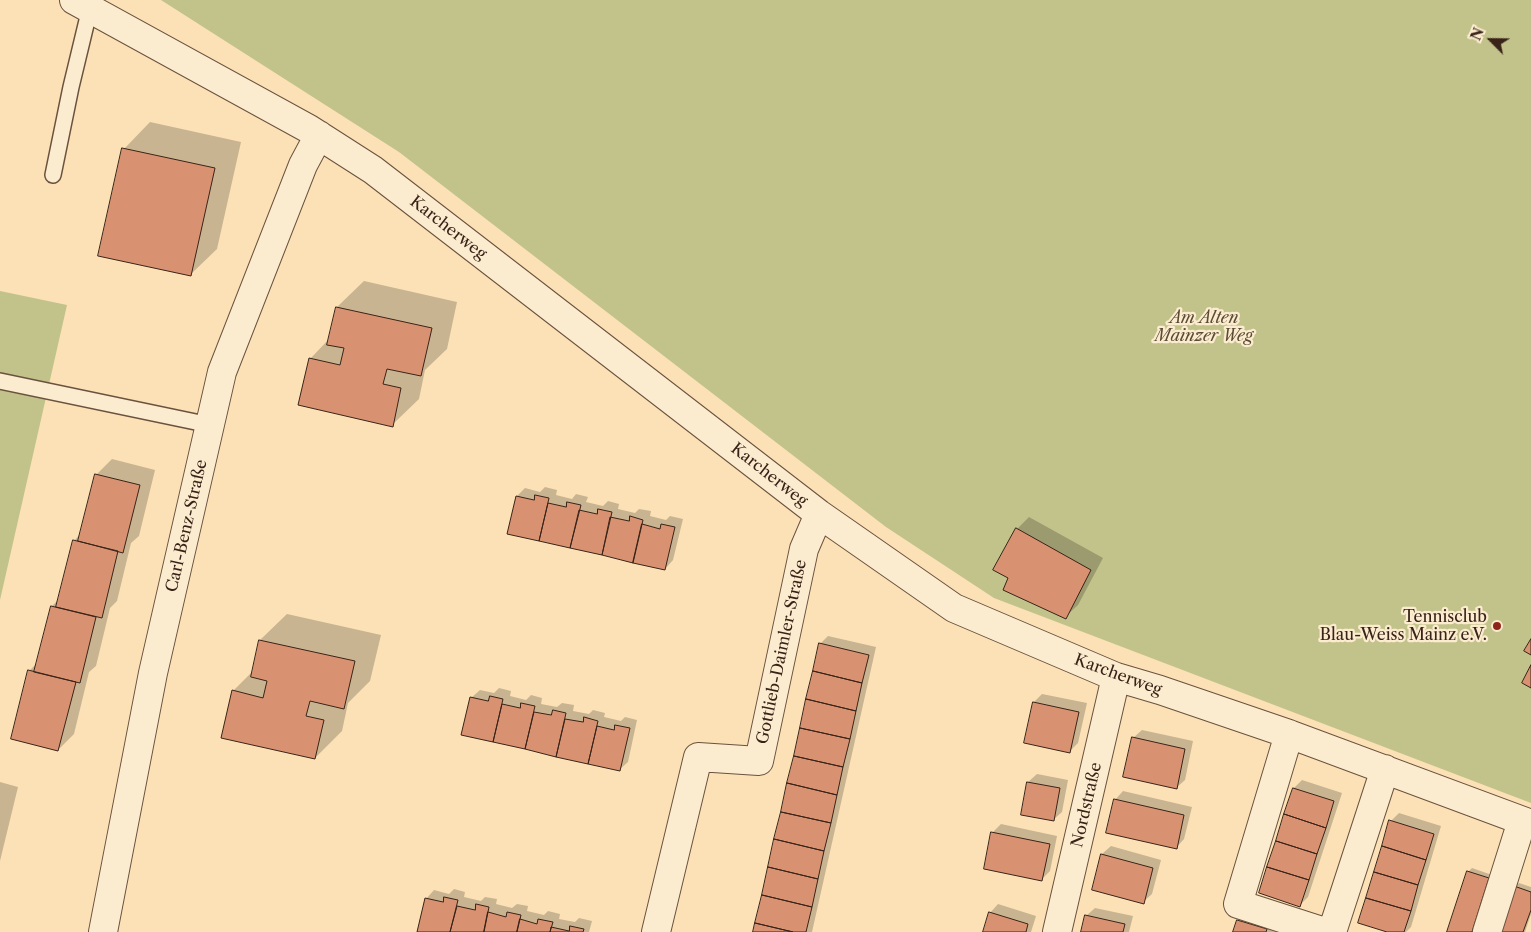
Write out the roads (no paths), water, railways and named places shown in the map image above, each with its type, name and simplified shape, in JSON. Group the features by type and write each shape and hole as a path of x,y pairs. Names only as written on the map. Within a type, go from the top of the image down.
{"street":[{"name":"Karcherweg","path":"82,4 319,135 373,170 820,514 954,608 1116,678 1160,690 1289,734 1526,823"},
{"name":"Carl-Benz-Straße","path":"103,932 153,674 222,372 303,166 319,135"},
{"name":"Gottlieb-Daimler-Straße","path":"656,932 698,757 759,761 804,549 820,514"},
{"name":"Nordstraße","path":"1058,932 1116,678"},
{"path":"1289,734 1238,904 1326,932"},
{"path":"1332,932 1386,769"},
{"path":"1487,932 1526,823"}],"lane":[{"path":"53,175 71,87 82,4"},
{"path":"0,381 210,425"}],"place":[{"name":"Tennisclub Blau-Weiss Mainz e.V.","path":"1497,626"}],"park label":[{"name":"Am Alten Mainzer Weg","path":"1204,327"}]}
